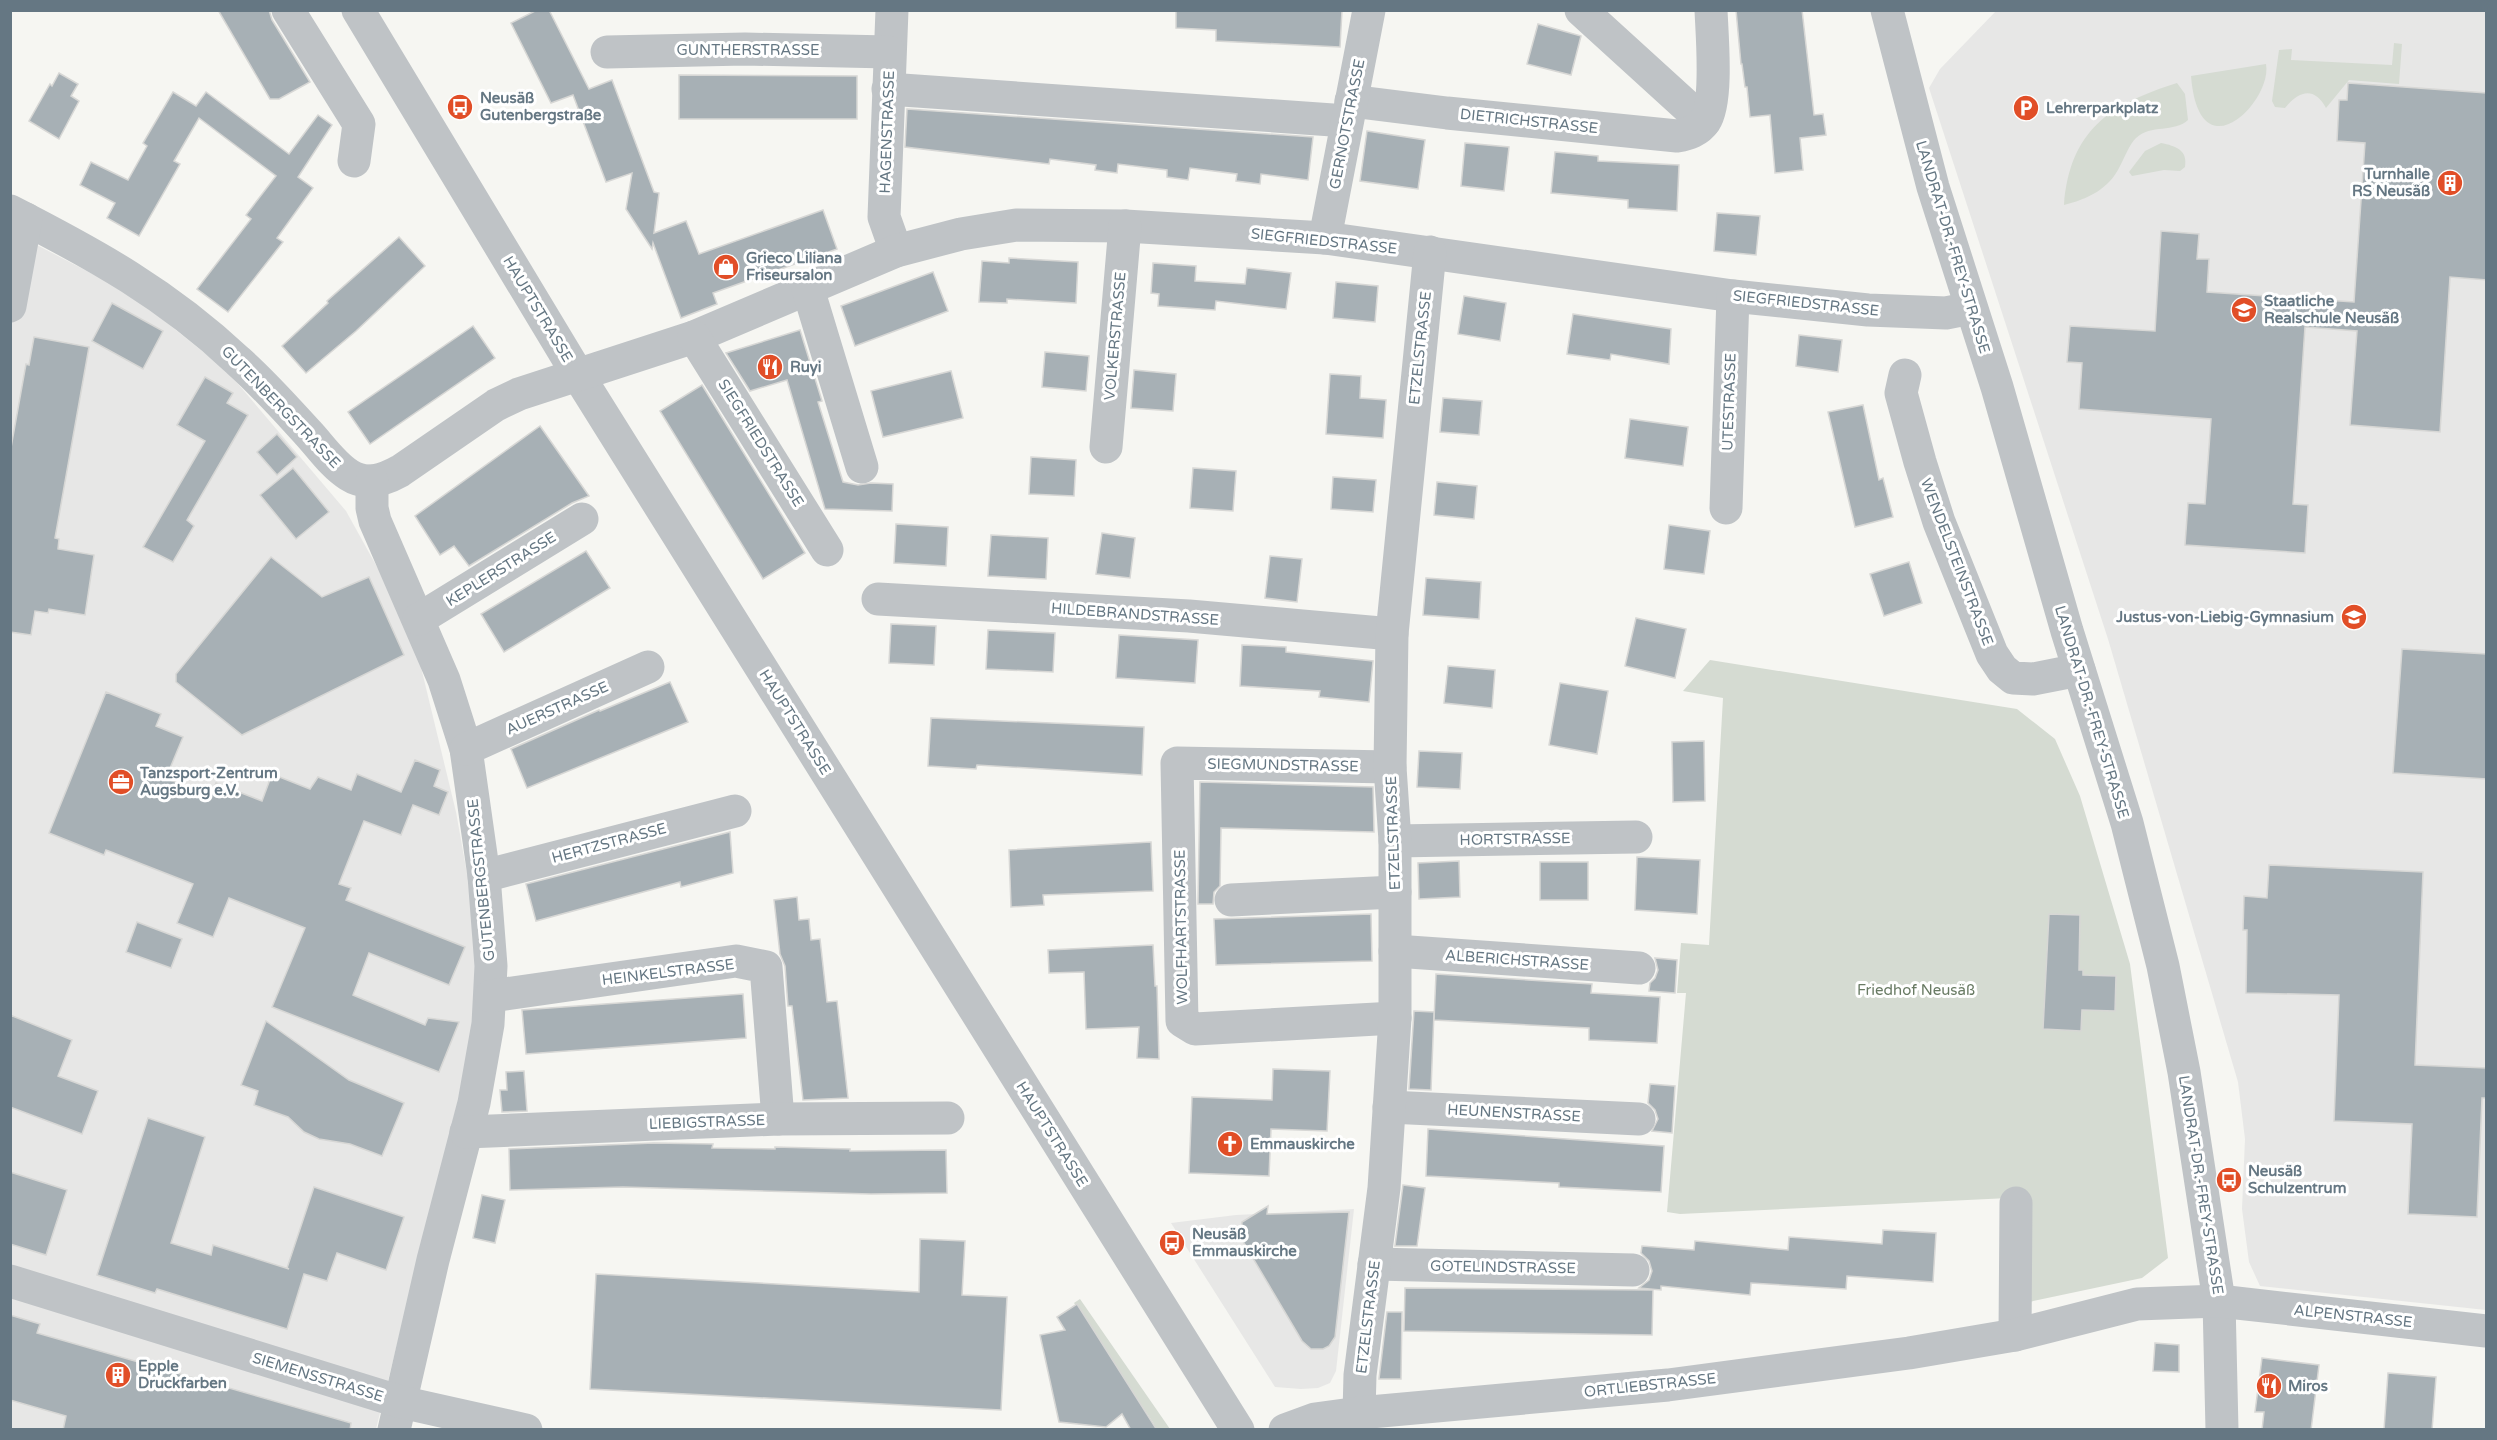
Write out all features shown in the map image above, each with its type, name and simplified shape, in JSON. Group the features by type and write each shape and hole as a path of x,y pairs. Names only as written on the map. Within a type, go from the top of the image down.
{"street":[{"path":"288,10 359,124 354,161"},
{"name":"HAUPTSTRASSE","path":"358,10 578,375 1238,1430"},
{"name":"HAGENSTRASSE","path":"892,10 884,217 896,251"},
{"name":"GERNOTSTRASSE","path":"1325,238 1369,10"},
{"path":"1581,10 1704,122 1711,102 1711,10"},
{"name":"LANDRAT-DR.-FREY-STRASSE","path":"1887,10 1930,176 1997,387 2079,670 2127,823 2163,966 2184,1072 2219,1301 2222,1430"},
{"name":"GUNTHERSTRASSE","path":"608,52 745,49 889,52"},
{"path":"888,89 1349,111"},
{"name":"DIETRICHSTRASSE","path":"1349,111 1447,113 1677,136 1689,134 1704,122"},
{"path":"10,306 18,215"},
{"name":"GUTENBERGSTRASSE","path":"18,215 78,245 124,272 204,330 268,388 339,467 356,479 372,482 372,508 375,521 444,680 466,749 489,919 491,996 485,1047 466,1132 433,1260 397,1416"},
{"name":"SIEGFRIEDSTRASSE","path":"578,375 694,337 896,251 962,234 1016,225 1125,226 1325,238 1733,296 1868,310 1946,313 1971,308"},
{"name":"VOLKERSTRASSE","path":"1106,447 1125,226"},
{"name":"ETZELSTRASSE","path":"1359,1413 1360,1375 1382,1201 1395,1018 1395,841 1390,767 1392,634 1430,252"},
{"path":"808,289 862,467"},
{"name":"UTESTRASSE","path":"1726,508 1733,296"},
{"name":"SIEGFRIEDSTRASSE","path":"694,337 827,550"},
{"path":"372,482 400,471 496,405 519,394 578,375"},
{"name":"WENDELSTEINSTRASSE","path":"1905,375 1901,393 1920,462 1940,522 1992,654 2002,669 2013,678 2033,679 2079,670"},
{"name":"KEPLERSTRASSE","path":"419,619 582,519"},
{"name":"HILDEBRANDSTRASSE","path":"878,599 1189,616 1392,634"},
{"name":"AUERSTRASSE","path":"466,749 648,667"},
{"name":"SIEGMUNDSTRASSE","path":"1177,763 1390,767"},
{"name":"WOLFHARTSTRASSE","path":"1177,763 1182,1021 1195,1029 1395,1018"},
{"name":"HERTZSTRASSE","path":"484,876 735,811"},
{"name":"HORTSTRASSE","path":"1395,841 1636,837"},
{"path":"1232,900 1395,892"},
{"name":"ALBERICHSTRASSE","path":"1395,951 1639,968"},
{"name":"HEINKELSTRASSE","path":"491,996 736,961 766,967 778,1119"},
{"name":"HEUNENSTRASSE","path":"1389,1107 1639,1119"},
{"name":"LIEBIGSTRASSE","path":"466,1132 778,1119 948,1118"},
{"path":"2015,1335 2016,1203"},
{"name":"GOTELINDSTRASSE","path":"1374,1264 1633,1270"},
{"name":"SIEMENSSTRASSE","path":"10,1281 397,1416 526,1430"},
{"name":"ALPENSTRASSE","path":"2219,1301 2487,1331"},
{"name":"ORTLIEBSTRASSE","path":"1285,1430 1315,1419 1359,1413 1668,1385 1908,1353 2015,1335 2137,1304 2219,1301"}],"shaded area":[{"path":"1996,11 2486,11 2486,1310 2260,1286 2249,1262 2242,1209 2245,1139 2238,1082 2108,639 1929,88 1940,69"},
{"path":"10,231 131,294 227,371 346,511 412,630 456,812 478,935 481,1008 376,1429 11,1429"},
{"path":"1354,1209 1336,1371 1330,1383 1318,1388 1275,1387 1171,1223 1236,1215"}],"green space":[{"path":"2394,43 2402,44 2399,84 2349,80 2326,108 2316,96 2306,93 2290,102 2285,108 2275,107 2272,101 2279,50 2292,49 2291,60 2392,65"},
{"path":"2266,64 2265,79 2258,95 2247,110 2234,121 2220,126 2207,122 2197,106 2191,76"},
{"path":"2177,83 2185,94 2188,120 2176,126 2148,131 2136,138 2115,174 2104,187 2081,200 2064,205 2068,179 2075,157 2085,139 2098,124 2113,111 2132,100"},
{"path":"2161,143 2172,146 2183,153 2185,167 2180,171 2164,170 2132,176 2129,172 2145,151"},
{"name":"Friedhof Neusäß","path":"1710,660 2017,709 2055,739 2080,796 2130,964 2168,1258 2142,1278 2024,1303 2029,1197 1680,1214 1667,1212 1686,993 1677,993 1681,943 1709,945 1723,698 1683,691"},
{"path":"1080,1299 1170,1429 1146,1429 1154,1424 1074,1303"}],"building":[{"path":"218,10 269,10 272,20 310,82 279,99 270,99"},
{"path":"537,10 549,10 589,89 612,80 654,192 659,193 654,233 686,221 699,254 823,210 837,249 713,293 717,304 681,318 653,243 652,249 626,209 632,173 606,182 573,95 551,103 511,23"},
{"path":"1176,10 1342,10 1340,47 1216,41 1216,30 1176,28"},
{"path":"1736,10 1802,10 1814,115 1823,114 1826,135 1800,138 1803,170 1775,173 1770,115 1750,117 1747,87 1745,87 1741,64"},
{"path":"1538,24 1581,36 1571,75 1527,64"},
{"path":"59,73 78,84 71,96 79,101 59,139 29,121 50,84 52,86"},
{"path":"679,75 857,76 857,119 679,119"},
{"path":"2348,83 2487,93 2487,280 2450,277 2440,432 2350,425 2357,331 2305,327 2293,504 2308,505 2305,553 2185,545 2188,503 2205,504 2211,419 2079,409 2082,363 2067,362 2070,326 2155,331 2161,231 2199,234 2197,259 2209,259 2207,292 2354,302 2365,143 2337,141 2339,100 2347,100"},
{"path":"173,92 196,106 206,92 289,154 318,115 332,125 298,177 313,188 277,238 283,242 228,312 197,289 251,219 246,215 276,176 199,118 174,161 180,164 139,236 107,218 115,203 80,185 91,162 128,180 147,146 143,143"},
{"path":"907,109 1313,137 1308,180 1261,174 1260,184 1236,181 1237,174 1190,168 1188,180 1167,177 1167,170 1118,164 1117,173 1095,170 1096,165 1050,159 1049,164 905,147"},
{"path":"1367,131 1425,140 1418,189 1360,181"},
{"path":"1465,143 1509,147 1504,191 1461,186"},
{"path":"1555,152 1598,156 1598,161 1679,165 1677,211 1628,208 1628,200 1551,193"},
{"path":"1717,213 1760,216 1756,255 1714,251"},
{"path":"399,237 425,266 356,331 306,373 282,346 328,303 327,301"},
{"path":"1009,258 1078,262 1076,303 1007,299 1007,303 979,302 982,261 1009,263"},
{"path":"1153,263 1196,266 1195,281 1245,284 1247,268 1291,273 1286,309 1216,301 1215,310 1158,306 1159,294 1151,293"},
{"path":"933,272 948,311 855,346 841,306"},
{"path":"1336,282 1378,286 1375,322 1333,318"},
{"path":"1464,296 1506,303 1500,341 1458,334"},
{"path":"112,303 163,331 143,369 92,341"},
{"path":"1573,314 1671,329 1669,364 1611,354 1610,360 1567,354"},
{"path":"473,326 495,358 370,444 348,412"},
{"path":"800,330 822,401 818,402 843,482 858,485 893,484 892,511 825,509 787,380 750,391 726,353"},
{"path":"1799,335 1842,340 1838,372 1796,366"},
{"path":"34,337 89,347 55,538 59,539 58,549 94,555 85,615 49,609 48,613 35,611 31,635 10,632 10,453 26,364 29,365"},
{"path":"1045,352 1089,356 1086,391 1042,387"},
{"path":"1134,370 1176,374 1173,411 1131,408"},
{"path":"951,371 963,418 883,437 871,391"},
{"path":"1330,374 1361,376 1360,398 1386,400 1383,438 1326,434"},
{"path":"205,377 233,393 227,403 248,415 187,520 194,526 173,562 143,547 205,441 177,425"},
{"path":"702,385 805,553 763,579 660,411"},
{"path":"1443,398 1482,401 1479,435 1440,432"},
{"path":"1863,405 1879,480 1883,478 1893,517 1855,527 1828,412"},
{"path":"1630,419 1688,427 1683,466 1625,458"},
{"path":"540,426 589,496 572,503 469,566 454,546 440,555 415,516"},
{"path":"277,434 297,457 277,475 257,452"},
{"path":"1031,457 1076,460 1074,496 1029,494"},
{"path":"293,468 329,512 296,539 260,495"},
{"path":"1193,468 1236,471 1233,511 1190,508"},
{"path":"1333,477 1376,480 1373,512 1331,509"},
{"path":"1437,482 1477,486 1474,519 1434,515"},
{"path":"896,524 948,527 946,566 894,563"},
{"path":"1669,525 1710,531 1704,574 1664,569"},
{"path":"1102,533 1135,538 1130,578 1096,574"},
{"path":"991,535 1048,538 1046,579 988,576"},
{"path":"586,551 610,588 504,652 481,614"},
{"path":"1270,556 1302,559 1297,602 1265,598"},
{"path":"271,557 322,597 369,577 404,655 242,735 176,682 176,674"},
{"path":"1909,562 1922,603 1884,616 1870,574"},
{"path":"1426,578 1481,582 1479,619 1423,615"},
{"path":"1636,618 1686,629 1675,678 1625,666"},
{"path":"891,624 936,626 934,665 889,663"},
{"path":"988,630 1055,633 1053,672 986,669"},
{"path":"1119,635 1198,640 1195,683 1116,678"},
{"path":"1242,645 1286,647 1286,652 1373,661 1369,702 1319,697 1320,691 1240,686"},
{"path":"2402,649 2487,654 2487,779 2393,773"},
{"path":"1448,666 1495,670 1492,708 1444,703"},
{"path":"670,682 688,722 527,788 511,749"},
{"path":"1560,683 1608,691 1597,754 1549,745"},
{"path":"106,692 161,714 156,726 183,737 166,778 210,797 216,783 262,801 272,774 310,789 318,777 351,790 357,774 401,792 415,760 440,770 434,786 448,792 439,815 413,805 401,835 364,821 339,884 351,888 346,900 465,947 449,985 369,953 353,995 425,1025 428,1018 459,1022 439,1072 272,1007 305,928 229,898 213,937 177,923 193,884 106,850 104,855 49,833"},
{"path":"931,718 1144,727 1142,775 977,765 976,769 928,766"},
{"path":"1704,741 1705,801 1673,802 1672,742"},
{"path":"1419,751 1462,753 1460,789 1417,787"},
{"path":"1200,782 1373,787 1374,832 1221,828 1220,886 1214,892 1213,904 1198,904"},
{"path":"730,832 733,873 681,887 680,882 536,921 526,884"},
{"path":"1151,842 1153,891 1043,895 1044,905 1011,907 1009,850"},
{"path":"1637,857 1700,860 1697,914 1635,910"},
{"path":"1459,861 1460,897 1419,899 1418,863"},
{"path":"1540,862 1588,862 1588,900 1540,900"},
{"path":"2269,865 2423,872 2415,1065 2487,1068 2487,1098 2482,1098 2477,1217 2408,1214 2412,1124 2334,1121 2339,995 2246,993 2247,930 2243,930 2244,896 2267,898"},
{"path":"797,897 799,920 809,919 811,940 820,939 827,1002 837,1001 848,1098 803,1100 792,1006 788,1006 785,966 780,954 774,900"},
{"path":"1371,914 1372,961 1216,965 1214,919"},
{"path":"2049,914 2080,915 2079,970 2083,970 2083,975 2116,976 2115,1011 2082,1010 2081,1031 2043,1029"},
{"path":"137,922 182,939 171,968 126,952"},
{"path":"1153,945 1155,986 1157,986 1159,1059 1137,1058 1139,1027 1086,1029 1084,972 1049,973 1048,950"},
{"path":"1655,958 1677,960 1675,993 1649,991 1650,983 1658,970"},
{"path":"1436,974 1592,984 1591,993 1660,997 1657,1043 1589,1040 1589,1028 1434,1020"},
{"path":"743,994 746,1038 526,1054 522,1010"},
{"path":"1414,1011 1434,1012 1431,1090 1409,1089"},
{"path":"10,1015 72,1040 58,1076 98,1091 82,1134 10,1107"},
{"path":"266,1021 349,1080 404,1103 382,1156 350,1144 319,1139 304,1132 288,1117 254,1105 258,1091 241,1085"},
{"path":"1273,1069 1330,1071 1327,1131 1271,1129 1269,1176 1189,1173 1192,1097 1272,1100"},
{"path":"524,1071 527,1111 502,1112 500,1090 507,1090 506,1072"},
{"path":"1650,1084 1675,1086 1672,1133 1652,1131 1658,1119 1655,1110 1648,1103"},
{"path":"148,1118 205,1137 171,1243 211,1255 213,1245 289,1269 287,1268 314,1187 404,1217 386,1270 337,1253 327,1281 304,1274 287,1329 157,1289 155,1293 97,1275"},
{"path":"1428,1129 1664,1146 1661,1192 1559,1187 1559,1183 1426,1176"},
{"path":"654,1143 713,1144 712,1148 775,1149 775,1147 850,1149 850,1151 946,1150 947,1193 871,1194 623,1187 510,1190 509,1149"},
{"path":"10,1172 67,1190 46,1255 10,1244"},
{"path":"1403,1185 1425,1188 1417,1246 1395,1246"},
{"path":"482,1195 505,1200 495,1243 473,1238"},
{"path":"1268,1206 1267,1214 1349,1212 1335,1337 1329,1346 1323,1349 1311,1349 1302,1341 1241,1238 1242,1222"},
{"path":"1883,1230 1936,1233 1933,1282 1847,1276 1846,1289 1751,1283 1750,1295 1661,1286 1661,1290 1639,1288 1649,1280 1652,1271 1649,1261 1641,1253 1642,1246 1694,1250 1695,1241 1788,1250 1789,1237 1882,1244"},
{"path":"920,1239 965,1241 962,1295 1007,1297 1001,1410 590,1389 596,1274 919,1292"},
{"path":"1405,1288 1653,1290 1652,1335 1404,1331"},
{"path":"1077,1304 1157,1430 1131,1430 1122,1414 1106,1427 1059,1422 1040,1335 1065,1330 1057,1317"},
{"path":"1387,1312 1402,1312 1401,1379 1379,1379"},
{"name":"Epple Druckfarben","path":"10,1315 40,1324 37,1333 351,1423 350,1430 63,1430 66,1416 10,1400"},
{"path":"2155,1343 2179,1345 2179,1372 2153,1371"},
{"path":"2262,1358 2319,1365 2311,1430 2262,1430 2264,1412 2255,1412"},
{"path":"2388,1373 2436,1377 2432,1430 2384,1430"}],"place":[{"name":"Neusäß Gutenbergstraße","path":"460,107"},
{"name":"Lehrerparkplatz","path":"2026,108"},
{"name":"Turnhalle RS Neusäß","path":"2450,183"},
{"name":"Grieco Liliana Friseursalon","path":"726,267"},
{"name":"Staatliche Realschule Neusäß","path":"2244,310"},
{"name":"Ruyi","path":"770,367"},
{"name":"Justus-von-Liebig-Gymnasium","path":"2354,617"},
{"name":"Tanzsport-Zentrum Augsburg e.V.","path":"121,782"},
{"name":"Emmauskirche","path":"1230,1144"},
{"name":"Neusäß Schulzentrum","path":"2229,1180"},
{"name":"Neusäß Emmauskirche","path":"1172,1243"},
{"name":"Epple Druckfarben","path":"118,1375"},
{"name":"Miros","path":"2269,1386"}]}
